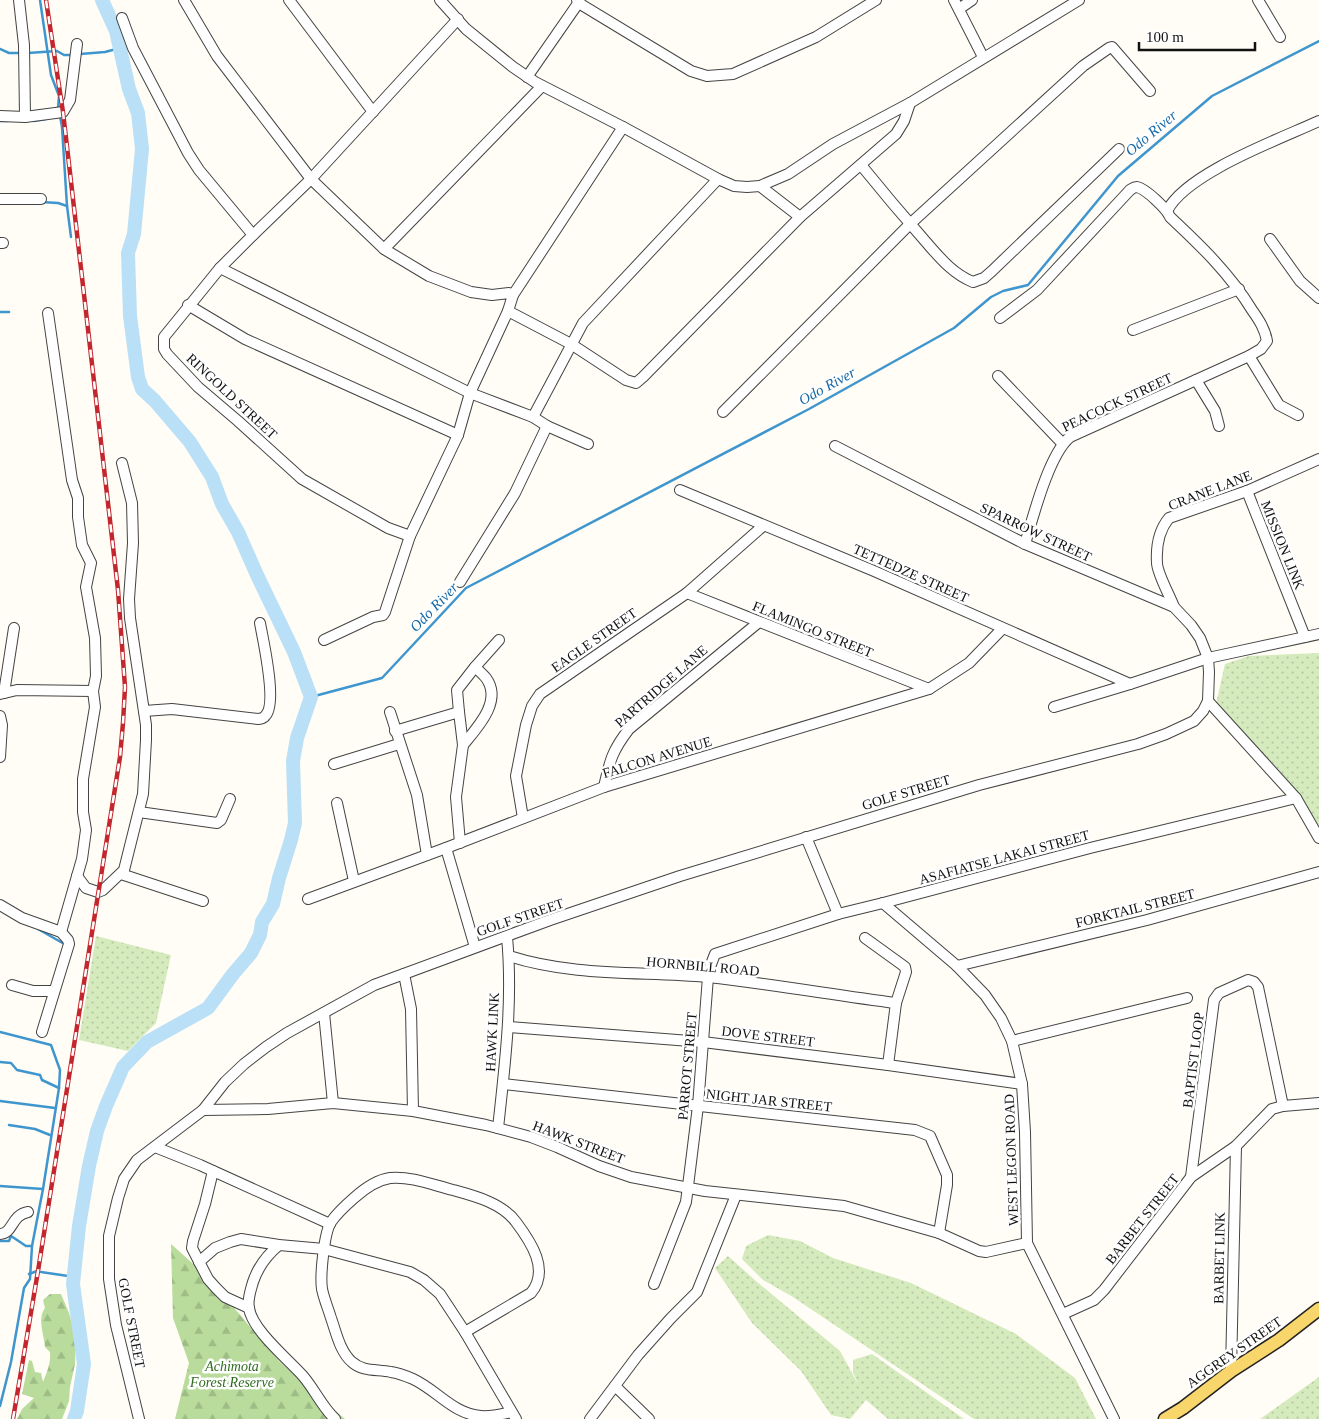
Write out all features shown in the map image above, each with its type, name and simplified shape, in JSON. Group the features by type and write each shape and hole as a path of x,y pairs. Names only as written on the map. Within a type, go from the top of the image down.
{"main road":[{"name":"AGGREY STREET","path":"1165,1419 1183,1408 1231,1370 1279,1340 1319,1309"}],"street":[{"path":"19,0 24,45 25,117"},
{"path":"184,0 217,56 311,179 384,249 429,276 471,292 492,295 509,292 513,294"},
{"path":"289,0 373,112"},
{"path":"440,0 466,29 527,77 718,179 734,186 746,187 760,186 788,174 834,144 910,103 1078,0"},
{"path":"527,77 578,1 691,71 707,76 733,74 816,37 859,4 876,0"},
{"path":"972,0 956,4 983,57"},
{"path":"1258,0 1280,37"},
{"path":"122,18 133,48 188,153 199,170 253,235"},
{"name":"RINGOLD STREET","path":"410,536 388,528 302,479 238,420 198,387 167,354 163,342 164,337 220,268 311,179 458,19"},
{"path":"0,116 25,117 63,112 70,100 77,44"},
{"path":"723,412 910,224 1083,66 1112,47 1150,91"},
{"path":"384,249 542,86"},
{"path":"508,311 571,344 626,380 636,383 800,217 896,134 904,121 910,103"},
{"path":"1167,210 1171,203 1192,183 1223,164 1319,121"},
{"path":"324,640 373,617 383,615 410,536 458,435 470,392 508,311 513,294 622,127"},
{"path":"861,165 948,267 973,282 984,278 1119,149"},
{"path":"533,418 583,323 718,179"},
{"path":"760,186 800,217"},
{"path":"1000,318 1037,290 1134,187 1143,190 1167,210 1170,217 1210,255 1239,289 1133,330"},
{"path":"0,199 41,199"},
{"path":"1270,239 1300,281 1319,298"},
{"path":"220,268 470,392 533,418 588,444"},
{"name":"PEACOCK STREET","path":"1025,544 1042,489 1062,443 1070,437 1261,349 1267,341 1265,330 1239,289"},
{"path":"188,306 245,339 458,435"},
{"path":"48,313 72,480 78,498 79,530 82,545 91,563 86,588 95,638 96,676 93,691 95,707 83,779 83,812 86,830 77,876 61,932"},
{"path":"1249,356 1279,405 1298,415"},
{"path":"998,376 1062,443"},
{"path":"1196,380 1215,411 1219,426"},
{"path":"460,582 515,493 547,426"},
{"name":"SPARROW STREET","path":"835,446 1025,544 1174,607 1200,638 1208,658"},
{"name":"CRANE LANE","path":"1174,607 1157,564 1160,534 1163,525 1169,518 1247,491 1319,459"},
{"path":"77,876 86,888 98,892 121,874 124,870 143,794 146,740 144,711 130,618 129,599 133,543 132,503 122,462"},
{"name":"TETTEDZE STREET","path":"680,490 874,571 1130,684"},
{"name":"MISSION LINK","path":"1247,491 1305,636"},
{"name":"EAGLE STREET","path":"523,818 516,776 526,725 532,706 540,694 687,593 763,526"},
{"name":"FLAMINGO STREET","path":"687,593 929,689"},
{"name":"PARTRIDGE LANE","path":"604,786 616,745 629,729 759,622"},
{"path":"144,711 172,710 258,719 265,717 270,705 269,678 260,624"},
{"path":"14,628 2,694 17,690 93,691"},
{"name":"FALCON AVENUE","path":"308,898 460,843 604,786 929,689 969,663 1002,628"},
{"path":"1054,707 1208,658 1319,634"},
{"path":"460,843 456,797 463,745 457,690 474,667 499,640"},
{"path":"1208,658 1208,701 1296,798 1319,838"},
{"path":"463,745 486,713 492,701 492,692 487,679 474,667"},
{"name":"GOLF STREET","path":"139,1419 116,1325 109,1280 110,1236 124,1179 137,1160 203,1110 225,1082 244,1064 286,1033 374,985 475,947 680,876 806,837 979,785 1138,744 1194,721 1203,711 1208,701"},
{"path":"390,712 416,796 428,855"},
{"path":"396,731 459,712"},
{"path":"0,716 2,725 0,757"},
{"path":"334,764 399,744"},
{"path":"139,812 217,823 221,820 230,798"},
{"name":"ASAFIATSE LAKAI STREET","path":"722,951 838,914 1090,848 1296,798"},
{"path":"337,803 354,882"},
{"path":"806,837 838,914"},
{"path":"446,848 475,947"},
{"name":"FORKTAIL STREET","path":"957,966 1147,920 1319,872"},
{"path":"121,874 203,901"},
{"name":"WEST LEGON ROAD","path":"884,903 957,966 985,995 1001,1018 1012,1041 1022,1084 1027,1243 1114,1419"},
{"path":"0,904 22,918 61,932 68,940 69,944 42,1032"},
{"name":"HAWK LINK","path":"498,1128 509,1026 509,956 507,937"},
{"path":"865,938 905,967 906,972 896,1003 888,1065"},
{"name":"PARROT STREET","path":"654,1284 682,1216 688,1188 698,1106 708,977 712,958 722,951"},
{"name":"HORNBILL ROAD","path":"509,956 533,964 579,971 708,977 896,1003"},
{"path":"404,974 411,1009 413,1112"},
{"name":"BAPTIST LOOP","path":"1191,1177 1214,1000 1219,993 1248,980 1254,982 1258,988 1284,1106"},
{"path":"12,985 33,991 54,991"},
{"path":"1012,1041 1187,998"},
{"path":"324,1012 333,1103"},
{"name":"DOVE STREET","path":"509,1026 703,1042 1022,1084"},
{"name":"NIGHT JAR STREET","path":"503,1084 915,1130 925,1133 930,1136 947,1175 939,1233"},
{"name":"HAWK STREET","path":"203,1110 268,1109 333,1103 413,1112 498,1128 531,1137 631,1177 736,1195 844,1206 939,1233 979,1251 986,1252 1027,1243"},
{"name":"BARBET STREET","path":"1063,1314 1094,1300 1104,1290 1191,1177 1236,1146 1272,1110 1284,1106 1319,1104"},
{"name":"BARBET LINK","path":"1231,1370 1236,1146"},
{"path":"155,1147 330,1224"},
{"path":"213,1171 205,1204 192,1240 192,1248 208,1279 225,1297 248,1308 260,1330 271,1344 304,1377 335,1419"},
{"path":"199,1262 214,1248 241,1239 324,1249 410,1272 424,1280 440,1294 465,1332 514,1416 483,1417 471,1415 452,1406 413,1379 392,1372 364,1369 351,1362 341,1346 322,1288 324,1249 330,1224 343,1208 369,1186 390,1178 407,1179 474,1196 496,1206 513,1218 528,1238 536,1255 540,1271 538,1282 530,1293 465,1332"},
{"path":"590,1419 638,1355 696,1292 736,1195"},
{"path":"0,1234 7,1232 20,1214 28,1212"},
{"path":"248,1308 252,1285 259,1268 279,1245"},
{"path":"615,1386 649,1419"}],"green space":[{"path":"1319,653 1319,826 1297,792 1216,704 1225,664 1249,656"},
{"path":"96,936 171,955 156,1023 128,1051 79,1040"},
{"path":"768,1235 800,1241 833,1258 911,1283 1016,1334 1075,1378 1096,1419 974,1419 793,1297 763,1280 742,1259 746,1246"},
{"name":"Achimota Forest Reserve","path":"171,1244 209,1278 279,1361 345,1419 175,1419 189,1363 173,1318"},
{"path":"728,1256 840,1351 858,1384 853,1372 853,1360 872,1354 964,1419 888,1419 866,1400 850,1419 831,1415 801,1371 752,1323 715,1268"},
{"path":"50,1294 61,1294 76,1338 75,1364 69,1401 62,1419 17,1419 22,1409 34,1398 22,1394 29,1360 32,1361 35,1372 41,1373 43,1382 50,1360 50,1352 45,1347 41,1317 45,1308 43,1300"},
{"path":"1319,1377 1319,1419 1260,1419"}],"waterway":[{"path":"40,0 51,75 59,96 58,108"},
{"path":"74,1419 77,1411 84,1364 73,1284 79,1226 97,1131 123,1067 147,1042 208,1008 251,953 260,935 262,922 273,904 295,823 293,761 297,738 311,697 294,652 238,532 222,504 212,477 190,442 155,401 142,389 138,377 130,316 128,253 134,234 142,149 138,113 129,89 116,31 102,0"},
{"name":"Odo River","path":"311,697 382,678 466,588 809,409 954,328 991,297 1003,291 1028,285 1118,176 1212,96 1319,41"},
{"path":"80,54 105,52 120,48"},
{"path":"0,49 9,53 23,53"},
{"path":"28,53 57,51 64,55 72,55"},
{"path":"59,116 62,127 71,237"},
{"path":"34,121 46,119"},
{"path":"0,121 8,121"},
{"path":"41,202 58,203 67,206"},
{"path":"0,312 9,312"},
{"path":"38,929 66,945"},
{"path":"0,1032 51,1045 60,1070 59,1088 43,1189 32,1246 30,1279 24,1288 11,1362 0,1406"},
{"path":"0,1062 11,1063 17,1070 40,1075 42,1080 59,1088"},
{"path":"0,1101 55,1108"},
{"path":"9,1125 35,1129 50,1135"},
{"path":"0,1186 43,1189"},
{"path":"0,1241 9,1241 11,1236 26,1246 32,1246"},
{"path":"29,1274 37,1271"},
{"path":"41,1272 68,1276 73,1284"}],"railway":[{"path":"13,1419 120,757 125,687 118,590 63,112 46,0"}]}
